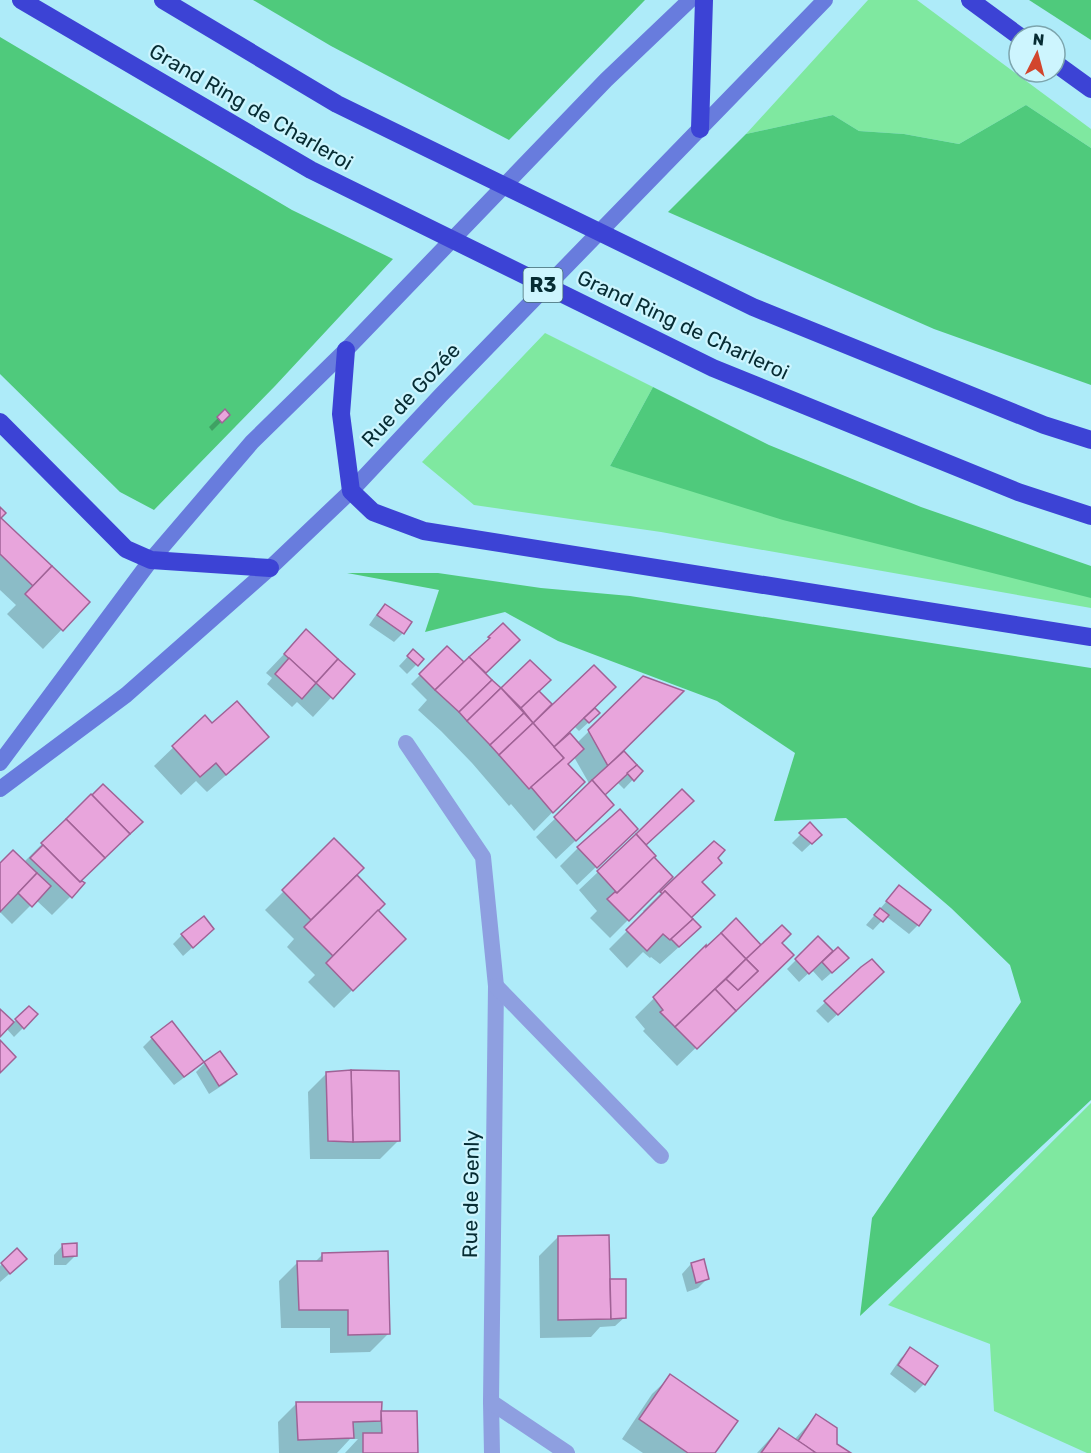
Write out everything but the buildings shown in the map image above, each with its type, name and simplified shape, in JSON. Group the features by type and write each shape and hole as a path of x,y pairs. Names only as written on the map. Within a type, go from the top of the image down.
{"highway":[{"name":"Grand Ring de Charleroi","path":"21,0 310,170 713,368 1018,492 1091,516"},
{"path":"163,0 337,104 753,307 1044,425 1091,440"},
{"path":"700,129 704,0"},
{"path":"970,0 1007,27"},
{"path":"1067,72 1091,89"},
{"path":"346,350 341,414 351,491 373,512 424,531 1091,637"},
{"path":"0,422 126,549 151,560 270,568"}],"main road":[{"path":"0,763 151,560 252,442 346,350 606,80 690,0"},
{"name":"Rue de Gozée","path":"0,789 126,694 270,568 351,491 441,395 825,0"}],"street":[{"name":"Rue de Genly","path":"406,743 483,857 496,986 492,1453"},
{"path":"496,986 661,1156"},
{"path":"491,1402 567,1453"}],"green space":[{"path":"253,0 645,0 509,140 331,46"},
{"path":"868,0 917,0 1007,67 1007,84 1030,84 1091,129 1091,148 1026,105 959,144 904,134 859,131 833,115 746,134"},
{"path":"1029,0 1091,0 1091,40"},
{"path":"0,37 292,210 393,259 275,386 154,510 120,492 0,374"},
{"path":"1026,105 1091,148 1091,385 934,329 668,212 746,134 833,115 859,131 904,134 959,144"},
{"path":"545,333 653,387 610,466 1091,597 1091,608 661,532 474,505 422,462"},
{"path":"653,387 769,445 921,507 1091,566 1091,598 783,520 610,466"},
{"path":"347,573 438,573 541,588 630,596 1091,668 1091,1100 860,1316 872,1218 1021,1002 1010,965 951,908 846,818 774,821 795,753 717,701 558,641 505,612 425,632 439,590"},
{"path":"1091,1103 1091,1453 1087,1453 994,1411 990,1344 888,1305"}]}
